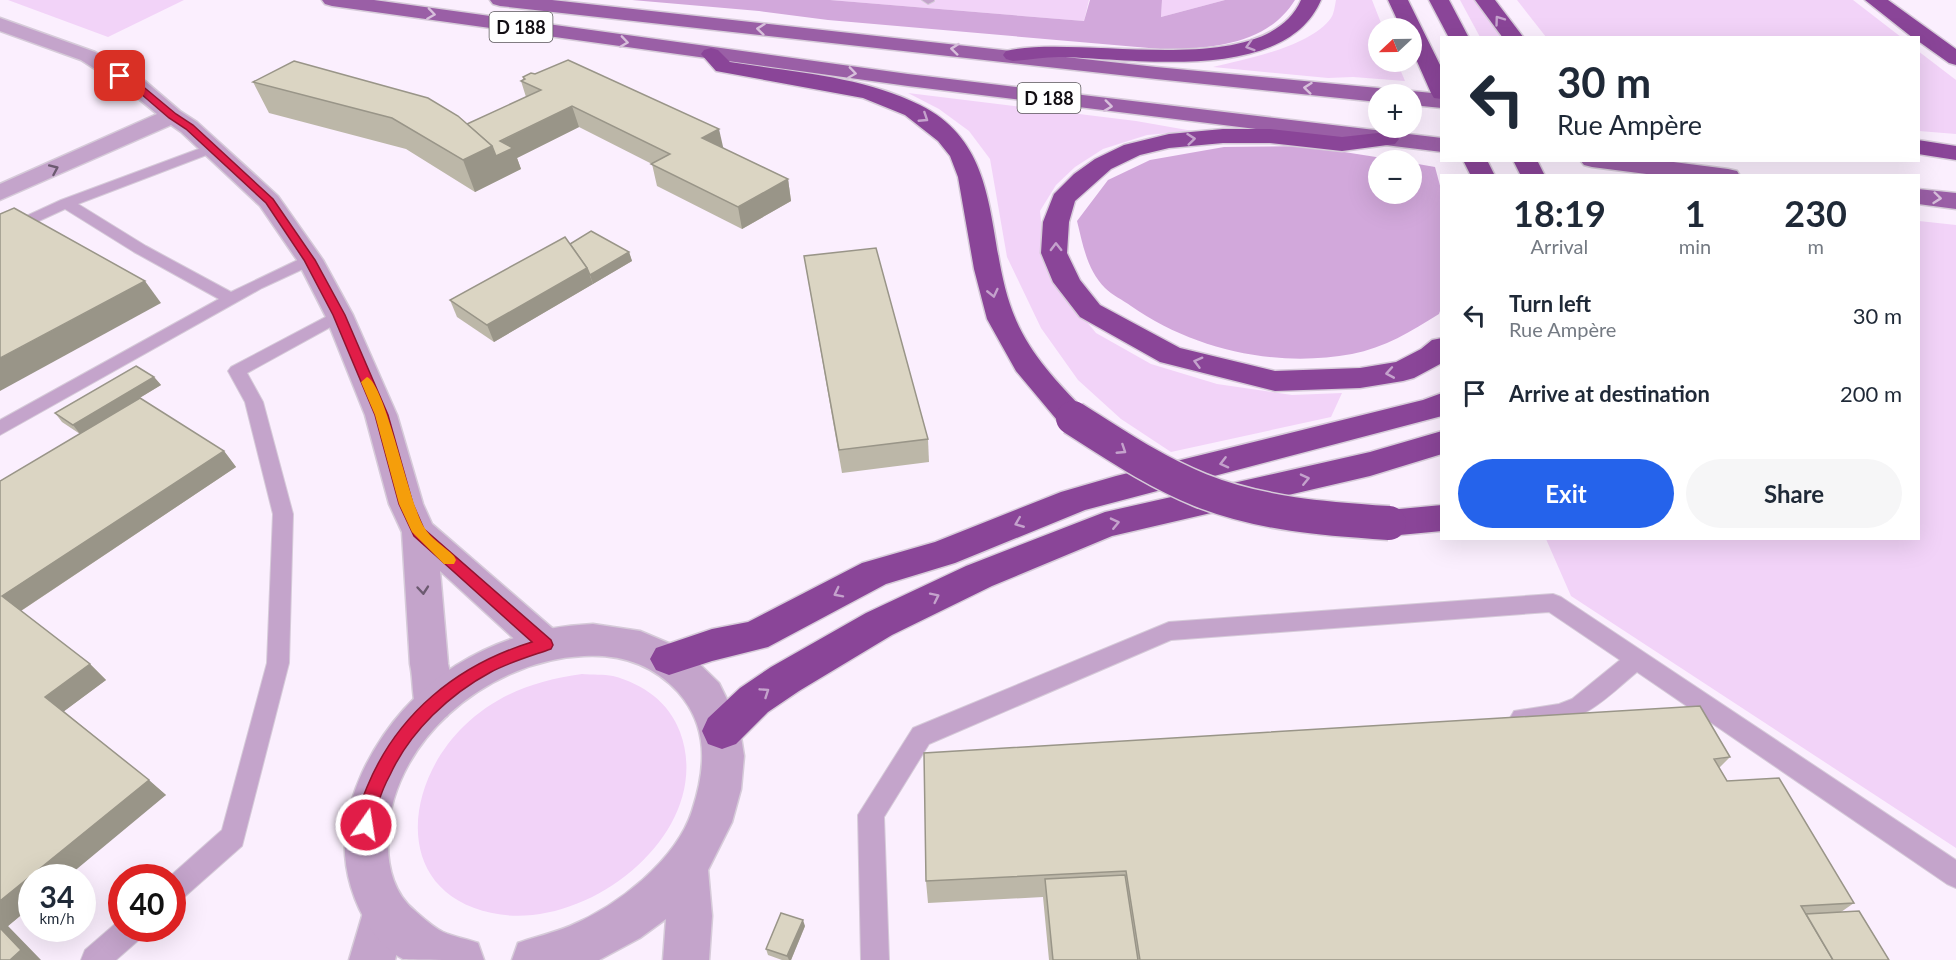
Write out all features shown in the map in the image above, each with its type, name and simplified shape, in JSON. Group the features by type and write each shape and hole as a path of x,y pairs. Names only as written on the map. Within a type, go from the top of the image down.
{"highway":[{"path":"1013,55 1057,51 1189,58 1225,53 1281,34 1300,21 1311,0"},
{"path":"1398,0 1406,18"},
{"path":"1439,0 1458,36"},
{"path":"1485,0 1512,36"},
{"path":"1875,0 1956,59"},
{"path":"1422,52 1440,89"},
{"path":"711,54 723,68 859,91 887,99 912,110 950,139 963,158 972,183 996,303 1011,340 1033,376 1073,418 1134,458 1177,480 1241,504 1314,519 1389,523 1440,518"},
{"path":"1387,139 1342,144 1270,136 1223,136 1169,141 1132,150 1103,164 1083,178 1063,199 1056,222 1054,253 1067,282 1090,311 1170,355 1226,369 1275,381 1360,378 1403,370 1431,356 1440,349"},
{"path":"1463,164 1480,174"},
{"path":"669,659 712,645 755,636 875,573 943,553 1074,501 1359,428 1440,404"},
{"path":"722,731 754,700 785,679 879,624 979,576 1094,529 1370,464 1440,443"}],"main road":[{"name":"D 188","path":"332,0 711,54 1137,110 1440,145"},
{"name":"D 188","path":"501,0 1013,55 1156,73 1368,94"},
{"path":"1422,99 1440,101"},
{"path":"1920,148 1956,153"},
{"path":"1601,162 1710,174"},
{"path":"1920,196 1956,201"}],"street":[{"path":"0,24 88,56 137,86 172,116 189,127 269,201 310,260 339,315 381,415 406,504 419,532 429,664 434,685 433,704"},
{"path":"0,193 172,116"},
{"path":"419,532 546,645"},
{"path":"461,960 429,950 405,934 384,912 369,880 363,844 368,806 383,769 405,735 433,704 459,683 486,667 516,654 546,645 580,640 612,641 642,647 669,659 692,678 711,702 722,731 724,763 720,796 707,831 686,865 653,901 612,931 557,958"},
{"path":"686,865 689,916 686,960"},
{"path":"372,960 384,912"}],"lane":[{"path":"0,234 66,203 212,148"},
{"path":"66,203 140,249 232,299"},
{"path":"0,428 232,299 310,260"},
{"path":"186,879 233,837 278,663 283,514 254,402 237,370 339,315"},
{"path":"875,960 871,814 921,736 1168,631 1552,603 1956,875"},
{"path":"1503,720 1559,714 1580,706 1636,660"},
{"path":"95,960 115,942"}],"shaded area":[{"path":"8,0 184,0 108,37"},
{"path":"632,0 830,0 1084,21 1090,0 1162,0 1161,17 1225,0 1295,0 1271,26 1257,34 1224,44 1172,50 828,20 759,11"},
{"path":"830,0 1089,0 1084,21"},
{"path":"1162,0 1225,0 1161,17"},
{"path":"1336,0 1372,0 1379,18 1368,18 1368,72 1401,72 1405,81 1353,77 1328,78 1213,67 1259,56 1293,44 1321,28 1334,12"},
{"path":"1460,0 1482,0 1506,36 1479,36"},
{"path":"1517,0 1853,0 1900,36 1545,36"},
{"path":"1920,53 1956,80 1956,134 1920,131"},
{"path":"908,93 1136,121 1193,131 1147,135 1103,149 1075,167 1056,185 1040,211 1044,252 1064,294 1096,333 1151,364 1217,384 1292,395 1342,393 1331,417 1171,452 1121,419 1078,380 1041,328 1007,257 990,159 969,131 939,109"},
{"path":"1306,146 1368,156 1368,204 1422,204 1422,165 1435,167 1440,186 1439,314 1419,327 1375,348 1323,358 1294,359 1237,352 1181,334 1155,321 1111,293 1099,281 1086,257 1077,221 1108,180 1150,160 1224,147"},
{"path":"1920,221 1956,225 1956,848 1571,596 1546,540 1920,540"},
{"path":"582,674 613,676 635,684 662,703 675,721 680,732 686,769 679,805 662,839 635,868 603,891 566,908 529,915 492,913 460,901 437,883 424,860 418,834 420,806 429,777 444,750 464,726 490,705 518,690 549,680"}],"building":[{"path":"568,60 719,129 702,138 788,179 738,207 651,164 670,154 572,106 500,141 513,148 496,156 492,146 467,124 541,90 521,81 525,79 523,77"},
{"path":"294,61 428,98 458,116 492,146 463,160 392,118 253,82"},
{"path":"14,208 145,281 0,358 0,214"},
{"path":"591,231 629,252 590,275 570,244"},
{"path":"565,237 587,268 487,325 450,300"},
{"path":"876,248 928,439 839,450 804,256"},
{"path":"136,366 154,377 73,425 55,413"},
{"path":"140,398 224,451 2,596 90,664 45,697 149,780 46,864 18,864 18,886 0,901 0,481"},
{"path":"1700,706 1730,757 1714,759 1727,781 1779,778 1854,903 1801,906 1833,960 1140,960 1126,871 926,881 924,753"},
{"path":"1125,875 1138,960 1053,960 1045,879"},
{"path":"1859,911 1889,960 1833,960 1806,914"},
{"path":"781,913 803,920 787,956 766,949"},
{"path":"0,928 21,950 10,960 0,960"}],"slow traffic":[{"path":"367,382 381,415 406,504 419,532 449,560"}],"route":[{"path":"120,76 137,86 172,116 189,127 269,201 310,260 339,315 381,415 406,504 419,532 515,620 546,645 516,654 486,667 459,683 433,704 405,735 383,769 368,806 366,825"}]}
